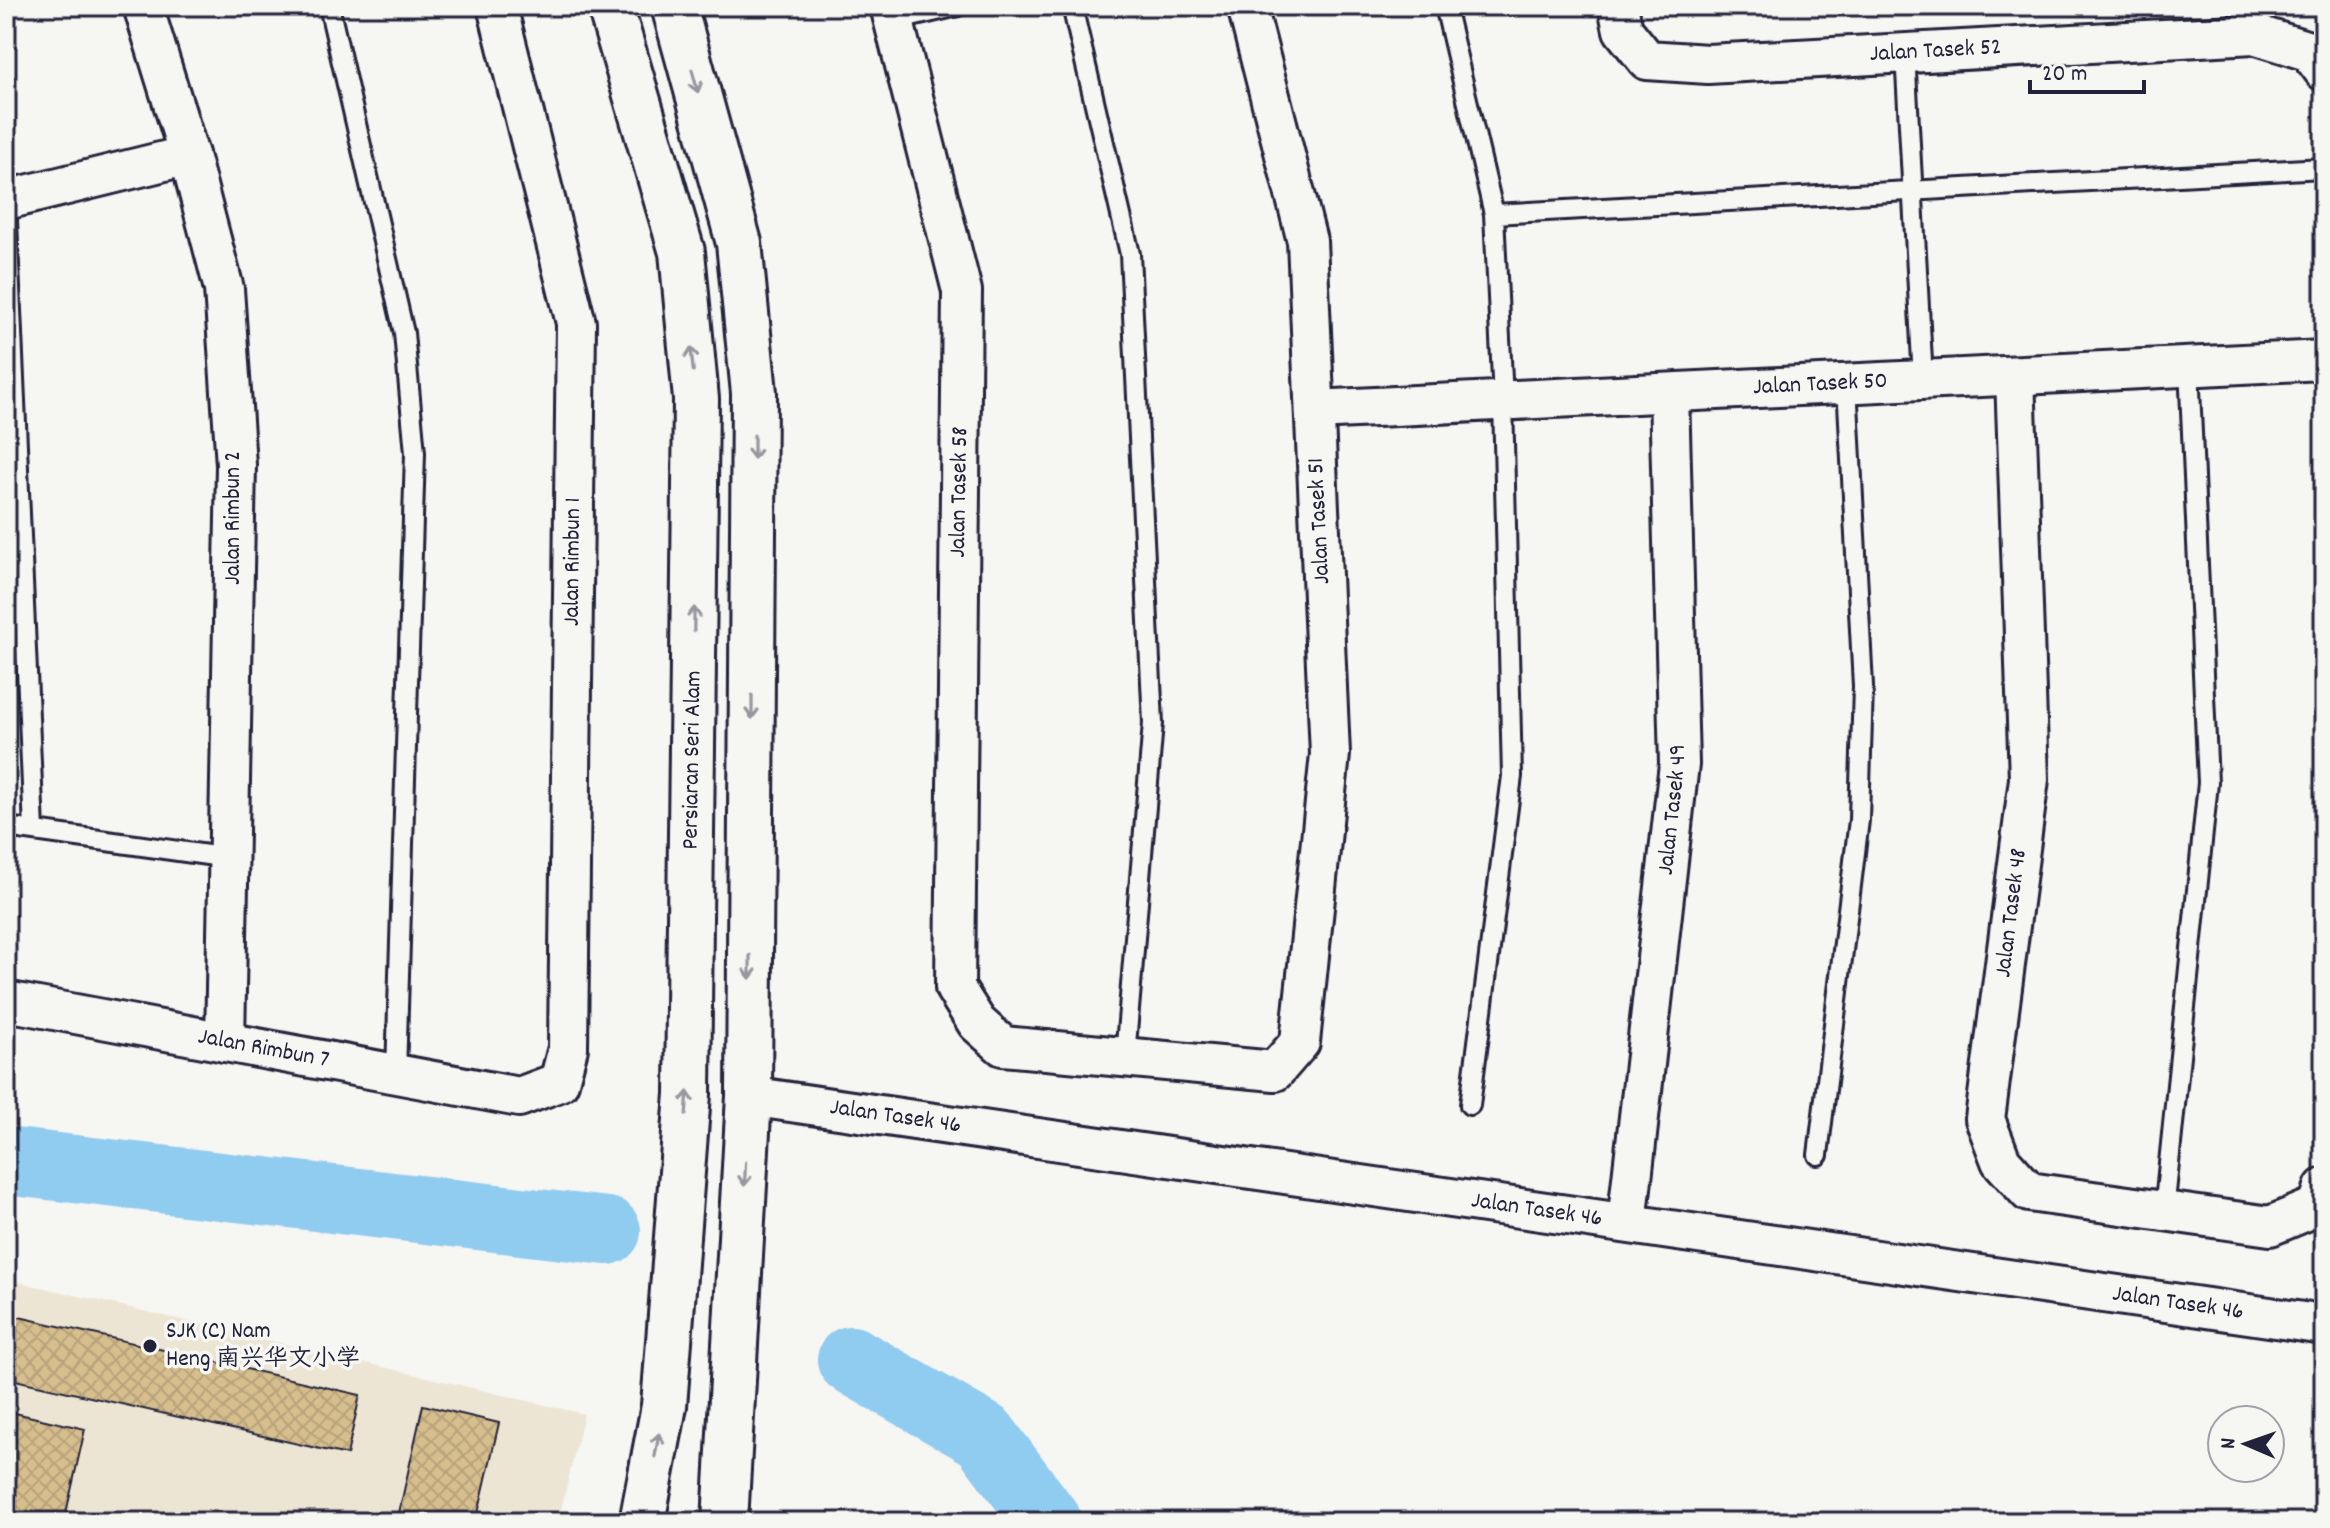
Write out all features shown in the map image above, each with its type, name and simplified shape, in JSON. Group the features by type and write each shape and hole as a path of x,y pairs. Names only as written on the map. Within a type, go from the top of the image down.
{"main road":[{"name":"Persiaran Seri Alam","path":"610,6 682,252 696,399 688,1094 664,1406 642,1522"},
{"path":"674,6 739,243 754,393 749,1096 725,1522"},
{"path":"691,939 714,1061 749,1096"},
{"path":"677,1241 705,1151 749,1096"}],"street":[{"name":"Jalan Rimbun 2","path":"143,6 189,155 224,289 236,465 225,1042"},
{"name":"Jalan Rimbun 1","path":"497,6 576,323 568,1048 559,1082 519,1097"},
{"name":"Jalan Tasek 51","path":"1125,1057 1275,1071 1300,1042 1330,754 1307,241 1247,6"},
{"name":"Jalan Tasek 52","path":"1618,6 1623,30 1647,60 1708,64 2254,34 2309,51 2324,71"},
{"name":"Jalan Tasek 58","path":"892,14 962,291 955,988 977,1023 1003,1046 1125,1057"},
{"path":"6,199 189,155"},
{"name":"Jalan Tasek 50","path":"1315,410 2324,360"},
{"name":"Jalan Tasek 48","path":"2015,376 2029,779 1985,1119 2001,1161 2029,1192 2270,1226 2318,1206 2324,1188"},
{"name":"Jalan Tasek 49","path":"1627,1223 1679,764 1669,393"},
{"name":"Jalan Rimbun 7","path":"6,1001 519,1097"},
{"name":"Jalan Tasek 46","path":"749,1096 2324,1325"}],"lane":[{"path":"329,6 404,333 415,453 396,1073"},
{"path":"892,14 958,6"},
{"path":"1072,6 1130,254 1153,723 1125,1057"},
{"path":"1445,6 1494,214 1503,400 1512,776 1470,1105"},
{"path":"1905,53 1923,380"},
{"path":"1494,214 2324,168"},
{"path":"6,199 34,830"},
{"path":"2164,1212 2208,783 2189,367"},
{"path":"1818,1155 1859,820 1863,686 1847,384"},
{"path":"6,827 229,858"}],"shaded area":[{"name":"SJK (C) Nam Heng 南兴华文小学","path":"6,1279 584,1414 558,1522 6,1522"}],"building":[{"path":"6,1314 360,1395 347,1455 6,1378"},
{"path":"423,1405 499,1423 476,1522 397,1522"},
{"path":"6,1411 85,1429 64,1522 6,1522"}],"waterway":[{"path":"6,1161 607,1231"},
{"path":"851,1360 984,1436 1048,1522"}],"place":[{"name":"SJK (C) Nam Heng 南兴华文小学","path":"150,1346"}]}
